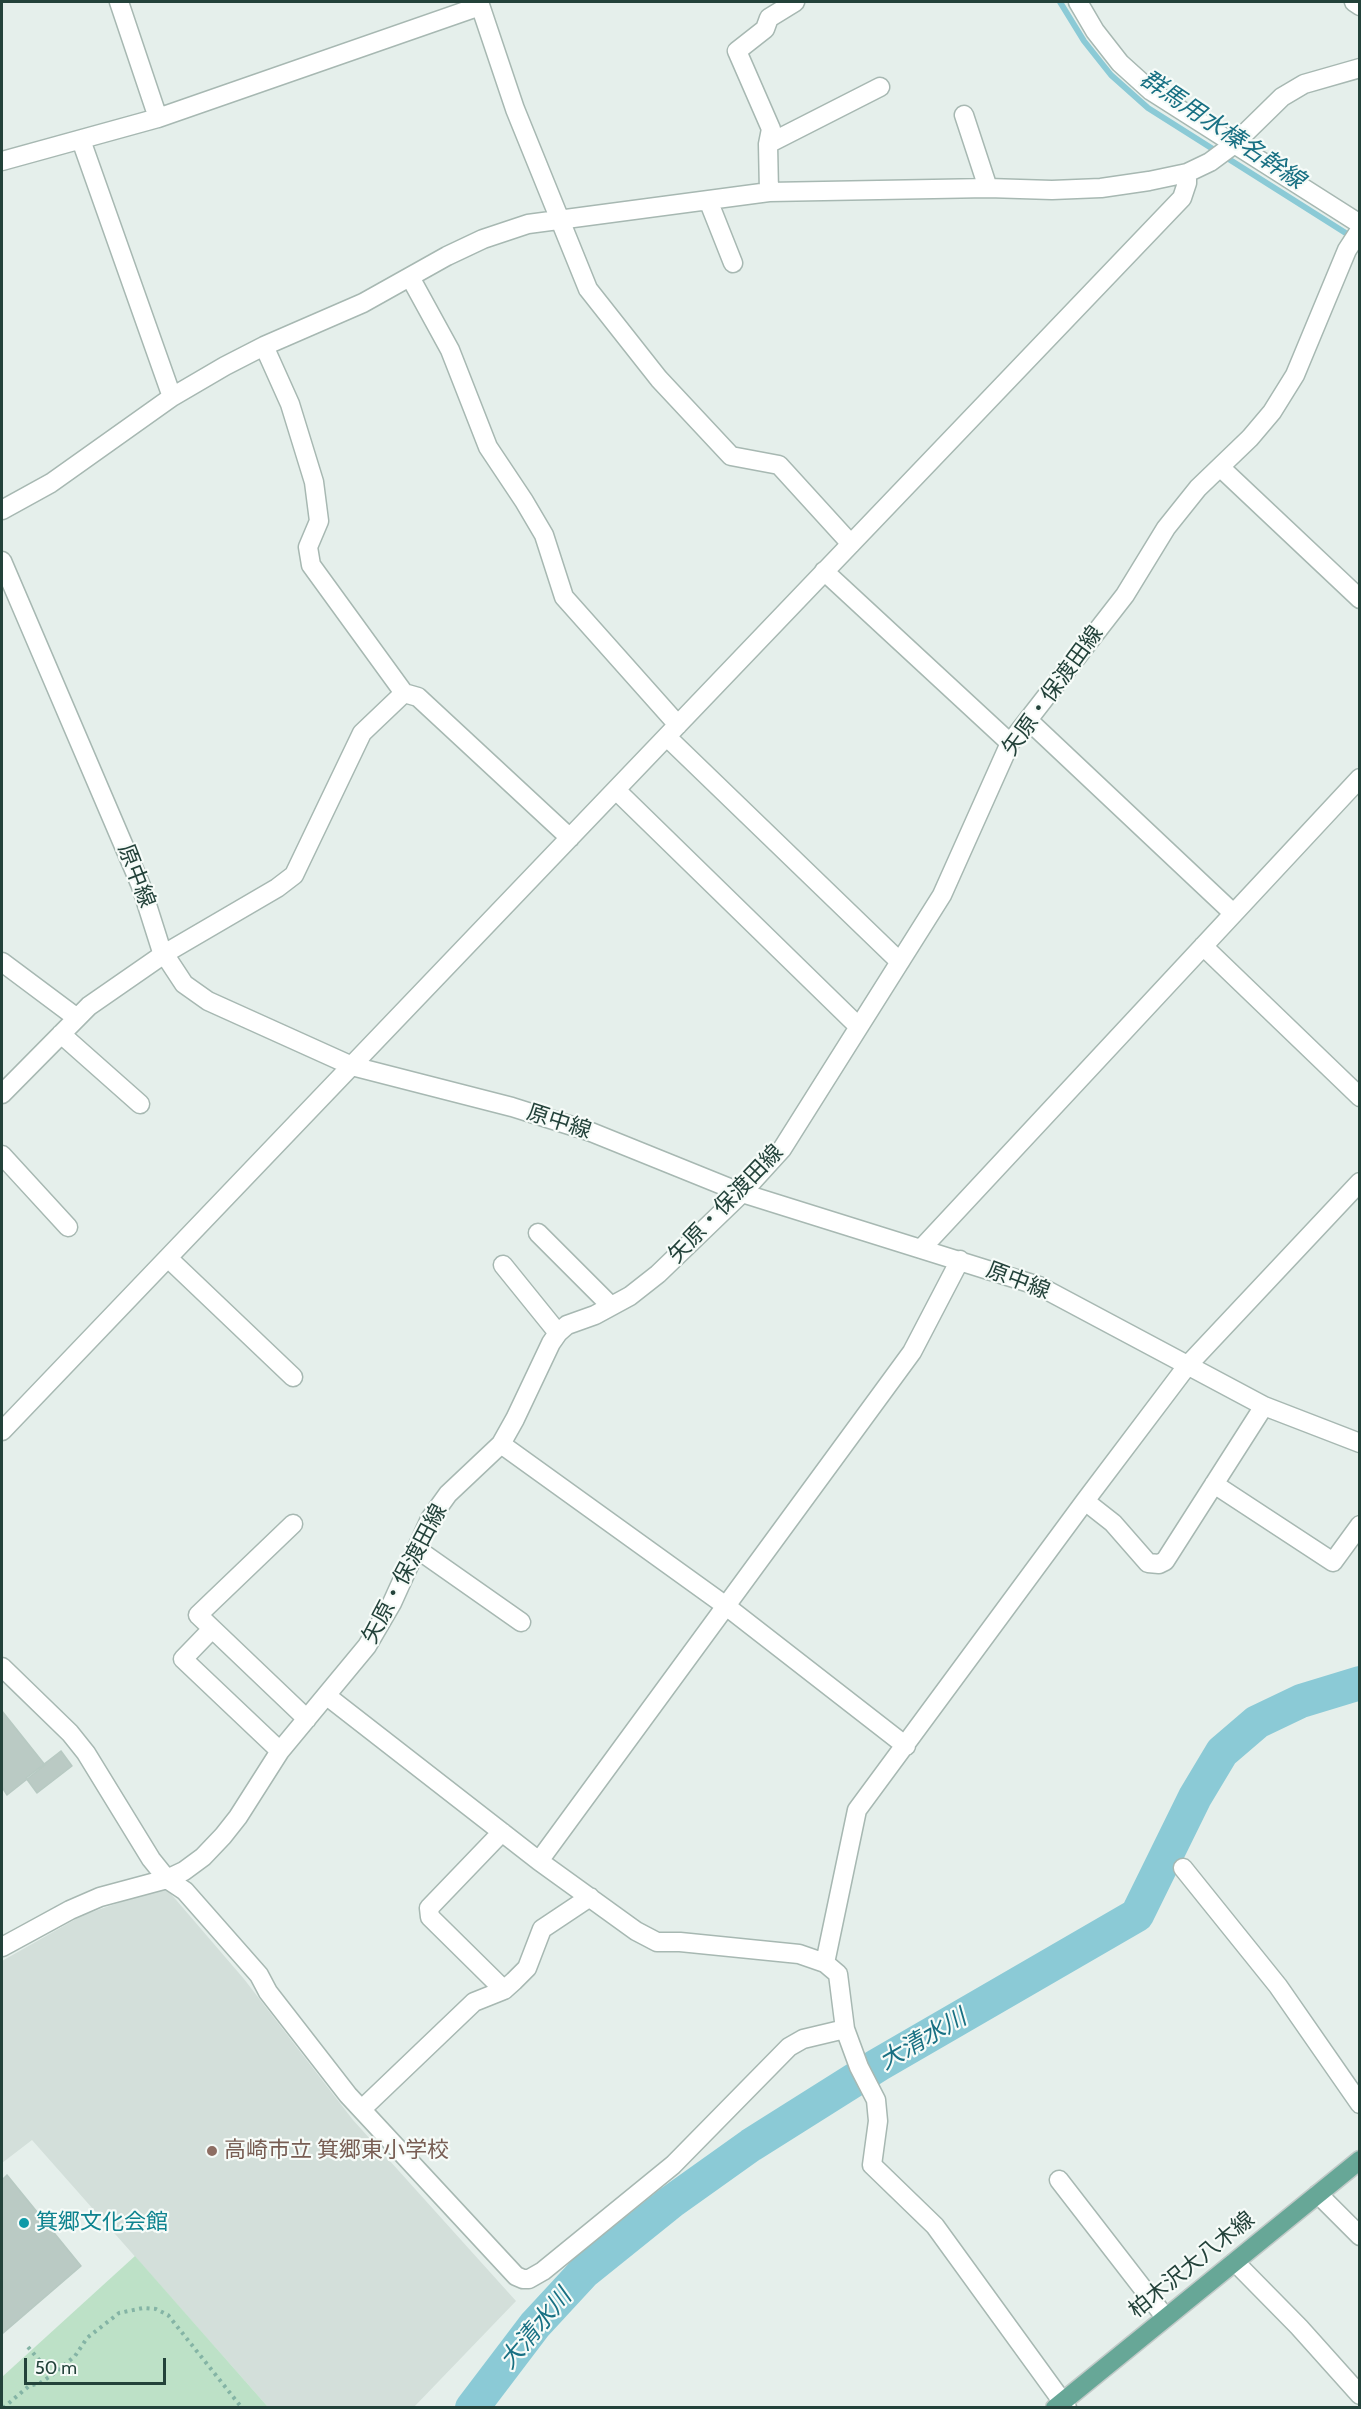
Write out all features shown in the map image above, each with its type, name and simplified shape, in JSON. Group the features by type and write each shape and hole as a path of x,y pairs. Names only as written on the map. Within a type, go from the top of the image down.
{"main road":[{"name":"柏木沢大八木線","path":"1061,2405 1165,2317 1359,2160"}],"street":[{"path":"119,2 158,118"},
{"path":"769,192 768,144 771,129 737,51 765,29 769,18 795,2"},
{"path":"1078,2 1095,31 1120,63 1151,91 1231,147 1359,229"},
{"path":"1354,2 1359,6"},
{"path":"2,161 158,118 480,4 515,109 588,289 659,379 731,456 779,465 850,544"},
{"path":"2,510 51,483 172,397 264,346 363,303 483,239 528,224 559,218 769,192 1101,188 1187,173 1210,162 1231,147 1282,97 1304,84 1359,68"},
{"path":"768,144 880,87"},
{"path":"964,115 988,188"},
{"path":"81,140 172,397"},
{"path":"2,1431 1182,198 1187,183 1187,173"},
{"path":"708,200 733,263"},
{"name":"矢原・保渡田線","path":"2,1947 70,1910 100,1897 167,1879 184,1871 203,1857 224,1836 280,1751 367,1646 392,1603 430,1519 448,1494 501,1444 558,1333 567,1325 630,1296 658,1274 742,1193 782,1149 942,895 1010,743 1125,595 1166,528 1198,488 1250,438 1272,412 1295,375 1347,250 1359,229"},
{"path":"410,277 450,350 488,447 525,501 544,535 564,597 672,731 900,962"},
{"path":"264,346 290,404 314,482 319,521 308,547 311,565 404,693 418,697 570,838"},
{"path":"1220,467 1356,589"},
{"name":"原中線","path":"2,561 141,886 164,954 184,984 208,1001 352,1066 512,1107 591,1132 742,1193 1039,1286 1264,1406 1359,1443"},
{"path":"824,571 1010,743"},
{"path":"2,1094 89,1006 164,954 277,888 294,875 362,733 404,693"},
{"path":"1029,720 1233,913"},
{"path":"921,1249 1359,778"},
{"path":"616,790 859,1027"},
{"path":"1203,946 1359,1097"},
{"path":"2,962 77,1018"},
{"path":"61,1034 140,1104"},
{"path":"2,1155 68,1227"},
{"path":"825,1963 857,1809 1187,1365 1359,1182"},
{"path":"538,1233 611,1306"},
{"path":"168,1258 293,1377"},
{"path":"539,1861 912,1352 960,1260"},
{"path":"503,1265 558,1333"},
{"path":"1085,1501 1113,1523 1148,1563 1159,1564 1165,1561 1264,1406"},
{"path":"501,1444 726,1606 906,1746"},
{"path":"1214,1484 1333,1562 1359,1525"},
{"path":"293,1524 198,1615 307,1719"},
{"path":"417,1549 521,1622"},
{"path":"212,1629 183,1659 280,1751"},
{"path":"2,1667 70,1733 87,1754 151,1859 167,1879 185,1891 258,1975 268,1992 348,2095 516,2276 529,2279 543,2271 673,2164 789,2047 803,2039 845,2029"},
{"path":"327,1696 539,1861 636,1932 657,1942 680,1942 799,1954 825,1963 838,1974 845,2029 876,2100 878,2121 872,2165 935,2226 1061,2405"},
{"path":"502,1832 429,1908 430,1917 504,1990"},
{"path":"1183,1868 1278,1986 1359,2104"},
{"path":"362,2109 474,2002 504,1990 527,1968 542,1929 590,1897"},
{"path":"1059,2180 1165,2317"},
{"path":"1318,2194 1359,2236"},
{"path":"1234,2262 1299,2327 1359,2395"}],"path":[{"path":"3,2408 29,2386 40,2383 75,2356 87,2338 119,2313 133,2308 156,2308 168,2315 242,2408"},
{"path":"28,2347 52,2374"}],"shaded area":[{"name":"高崎市立 箕郷東小学校","path":"165,1887 244,1979 353,2120 516,2301 414,2407 268,2407 32,2140 2,2163 2,1961 83,1915"}],"green space":[{"path":"135,2256 268,2407 2,2407 2,2377"}],"building":[{"path":"2,1711 45,1765 7,1795 2,1787"},
{"path":"61,1751 72,1766 37,1793 26,1778"},
{"name":"箕郷文化会館","path":"7,2175 81,2266 2,2334 2,2180"}],"waterway":[{"name":"群馬用水榛名幹線","path":"1060,2 1084,41 1111,75 1148,108 1352,237"},
{"name":"大清水川","path":"472,2408 535,2325 584,2272 671,2202 751,2145 878,2065 1137,1915 1195,1797 1222,1752 1257,1722 1301,1701 1360,1683"}],"place":[{"name":"高崎市立 箕郷東小学校","path":"212,2151"},
{"name":"箕郷文化会館","path":"24,2223"}]}
